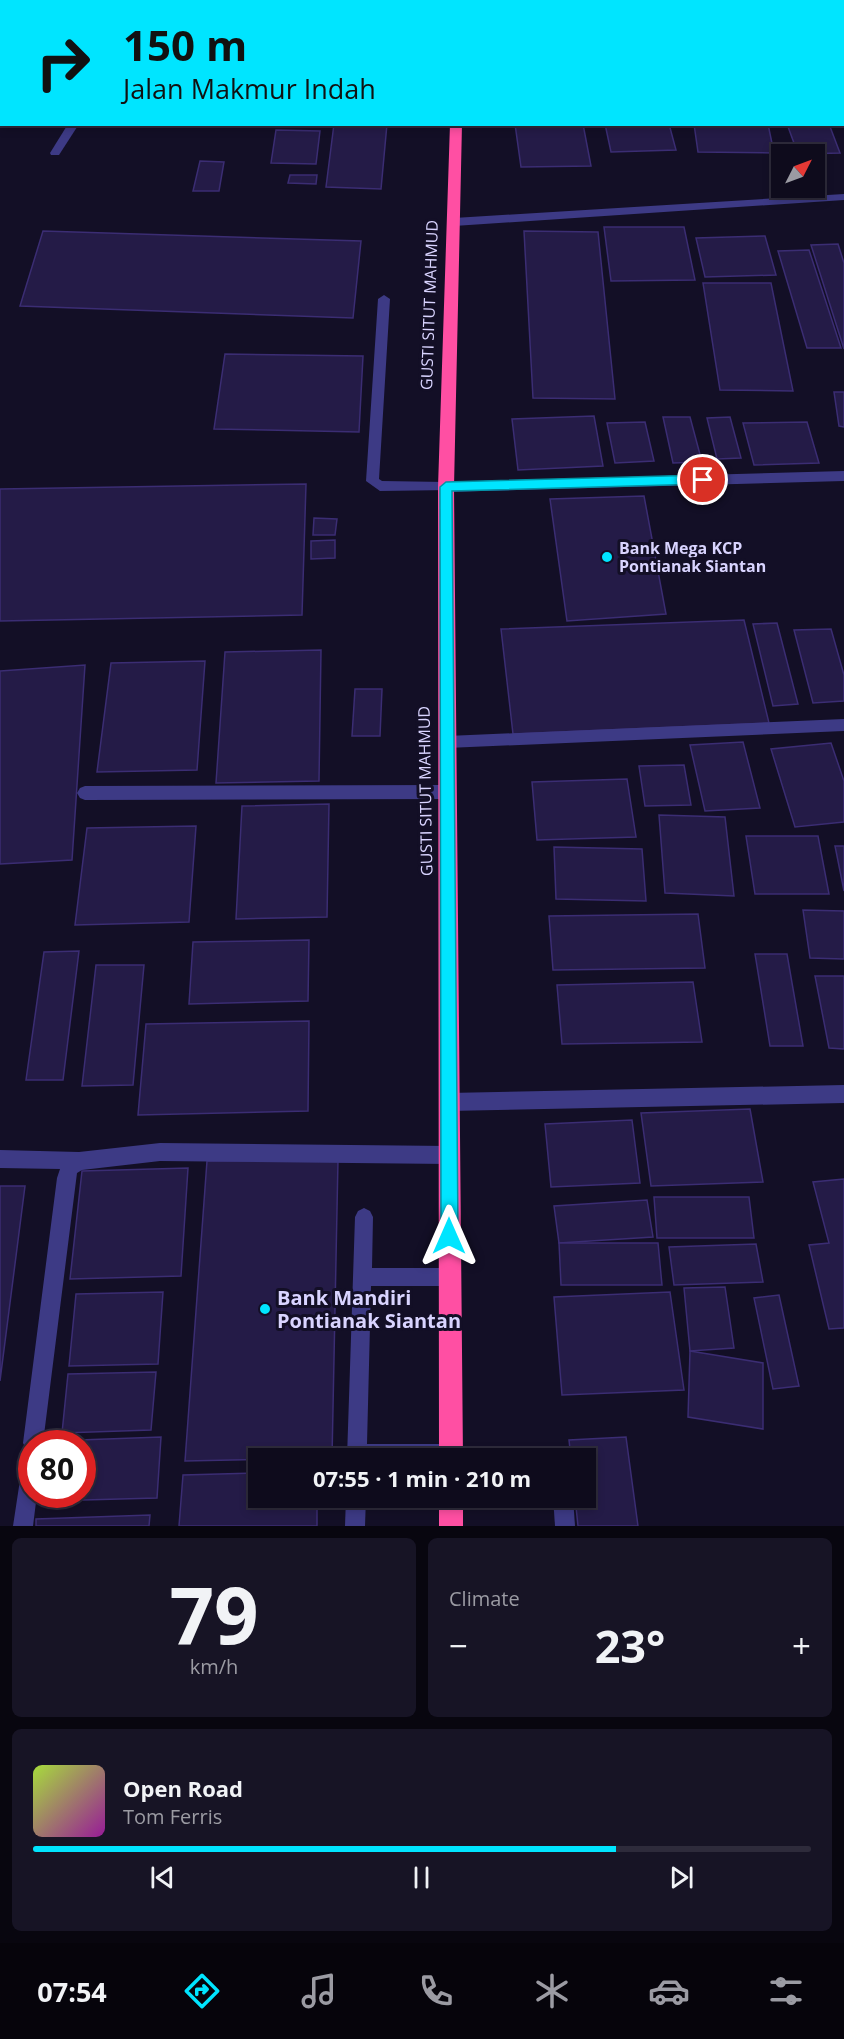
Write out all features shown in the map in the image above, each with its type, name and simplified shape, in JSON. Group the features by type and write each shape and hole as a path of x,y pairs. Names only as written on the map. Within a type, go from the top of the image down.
{"highway":[{"name":"GUSTI SITUT MAHMUD","path":"451,1448 446,487 456,126"},
{"path":"451,1508 451,1526"}],"street":[{"path":"55,153 73,126"},
{"path":"454,218 844,197"},
{"path":"384,299 372,481 380,486 446,487 844,476"},
{"path":"447,742 844,725"},
{"path":"85,793 448,792"},
{"path":"448,1102 844,1094"},
{"path":"0,1159 79,1161 160,1152 449,1155"},
{"path":"35,1430 66,1178 70,1167 79,1161"},
{"path":"357,1448 364,1217"},
{"path":"363,1277 449,1277"},
{"path":"23,1526 25,1508"},
{"path":"355,1526 356,1508"},
{"path":"564,1508 566,1526"}],"building":[{"path":"334,126 387,126 381,189 326,187"},
{"path":"515,126 583,126 591,166 521,167"},
{"path":"605,126 670,126 676,150 611,152"},
{"path":"694,126 768,126 772,144 771,153 698,152"},
{"path":"788,126 830,126 840,153 825,153 825,144 794,144"},
{"path":"276,130 320,131 316,164 271,163"},
{"path":"200,161 224,162 219,191 193,191"},
{"path":"290,175 317,175 316,184 288,183"},
{"path":"604,227 684,227 695,280 611,281"},
{"path":"43,231 361,241 353,318 20,306"},
{"path":"524,231 598,232 615,399 533,398"},
{"path":"765,236 776,275 705,277 696,238"},
{"path":"838,244 844,263 844,349 811,245"},
{"path":"809,250 841,348 807,348 778,251"},
{"path":"703,283 771,283 793,391 720,390"},
{"path":"225,354 363,356 359,432 214,429"},
{"path":"834,392 844,392 844,427 839,426"},
{"path":"594,416 603,466 518,470 512,419"},
{"path":"663,417 690,417 702,462 673,463"},
{"path":"730,417 741,458 717,459 707,418"},
{"path":"645,422 654,461 615,463 607,423"},
{"path":"807,422 819,463 754,465 743,423"},
{"path":"306,484 302,615 0,621 0,489"},
{"name":"Bank Mega KCP Pontianak Siantan","path":"644,496 666,614 567,621 550,499"},
{"path":"314,518 337,519 335,535 313,535"},
{"path":"335,540 335,558 311,559 311,541"},
{"path":"744,620 769,723 513,734 501,629"},
{"path":"777,623 798,704 773,706 753,624"},
{"path":"831,629 844,675 844,701 813,703 794,630"},
{"path":"321,650 319,781 216,783 225,652"},
{"path":"205,661 197,770 97,772 111,663"},
{"path":"85,665 72,860 0,864 0,671"},
{"path":"355,689 382,689 380,736 352,736"},
{"path":"743,742 760,808 705,811 690,745"},
{"path":"831,743 844,781 844,822 795,827 771,749"},
{"path":"684,765 691,805 645,806 639,766"},
{"path":"627,779 636,837 537,840 532,782"},
{"path":"329,804 327,917 236,919 242,806"},
{"path":"659,815 725,817 734,896 665,893"},
{"path":"196,826 189,922 75,925 87,828"},
{"path":"746,836 818,836 829,894 755,894"},
{"path":"835,846 844,846 844,891"},
{"path":"554,847 642,849 646,901 556,899"},
{"path":"803,910 844,911 844,959 810,958"},
{"path":"698,914 705,968 553,970 549,916"},
{"path":"309,940 308,1001 189,1004 193,942"},
{"path":"79,951 63,1080 26,1080 44,952"},
{"path":"755,954 787,954 803,1046 770,1046"},
{"path":"96,965 144,965 133,1085 82,1086"},
{"path":"815,976 844,976 844,1049 829,1048"},
{"path":"693,982 702,1042 562,1044 557,985"},
{"path":"309,1021 308,1111 138,1115 146,1024"},
{"path":"750,1109 763,1182 651,1186 641,1113"},
{"path":"632,1120 640,1183 551,1187 545,1124"},
{"name":"Bank Mandiri Pontianak Siantan","path":"338,1160 332,1448 248,1448 248,1460 185,1461 207,1161"},
{"path":"188,1168 181,1276 70,1279 82,1171"},
{"path":"844,1179 844,1328 829,1329 809,1245 829,1243 813,1182"},
{"path":"0,1186 25,1186 0,1381"},
{"path":"654,1197 749,1197 754,1238 657,1238"},
{"path":"647,1200 653,1237 559,1243 554,1206"},
{"path":"559,1243 658,1243 662,1285 561,1285"},
{"path":"756,1244 763,1282 674,1285 669,1247"},
{"path":"725,1287 734,1348 690,1351 684,1288"},
{"path":"163,1292 158,1364 69,1366 76,1294"},
{"path":"670,1292 684,1390 562,1395 554,1297"},
{"path":"779,1295 799,1386 773,1389 754,1298"},
{"path":"690,1351 763,1363 763,1429 688,1417"},
{"path":"156,1372 151,1430 96,1432 96,1430 62,1430 68,1374"},
{"path":"161,1437 157,1498 96,1500 96,1439"},
{"path":"626,1437 638,1526 578,1526 576,1508 596,1508 596,1448 570,1448 569,1440"},
{"path":"248,1473 248,1508 317,1508 317,1526 179,1526 183,1475"},
{"path":"150,1515 149,1526 36,1526 36,1519"}],"place":[{"name":"Bank Mega KCP Pontianak Siantan","path":"607,557"},
{"name":"Bank Mandiri Pontianak Siantan","path":"265,1309"}],"route":[{"path":"449,1236 446,487 703,480"}]}
